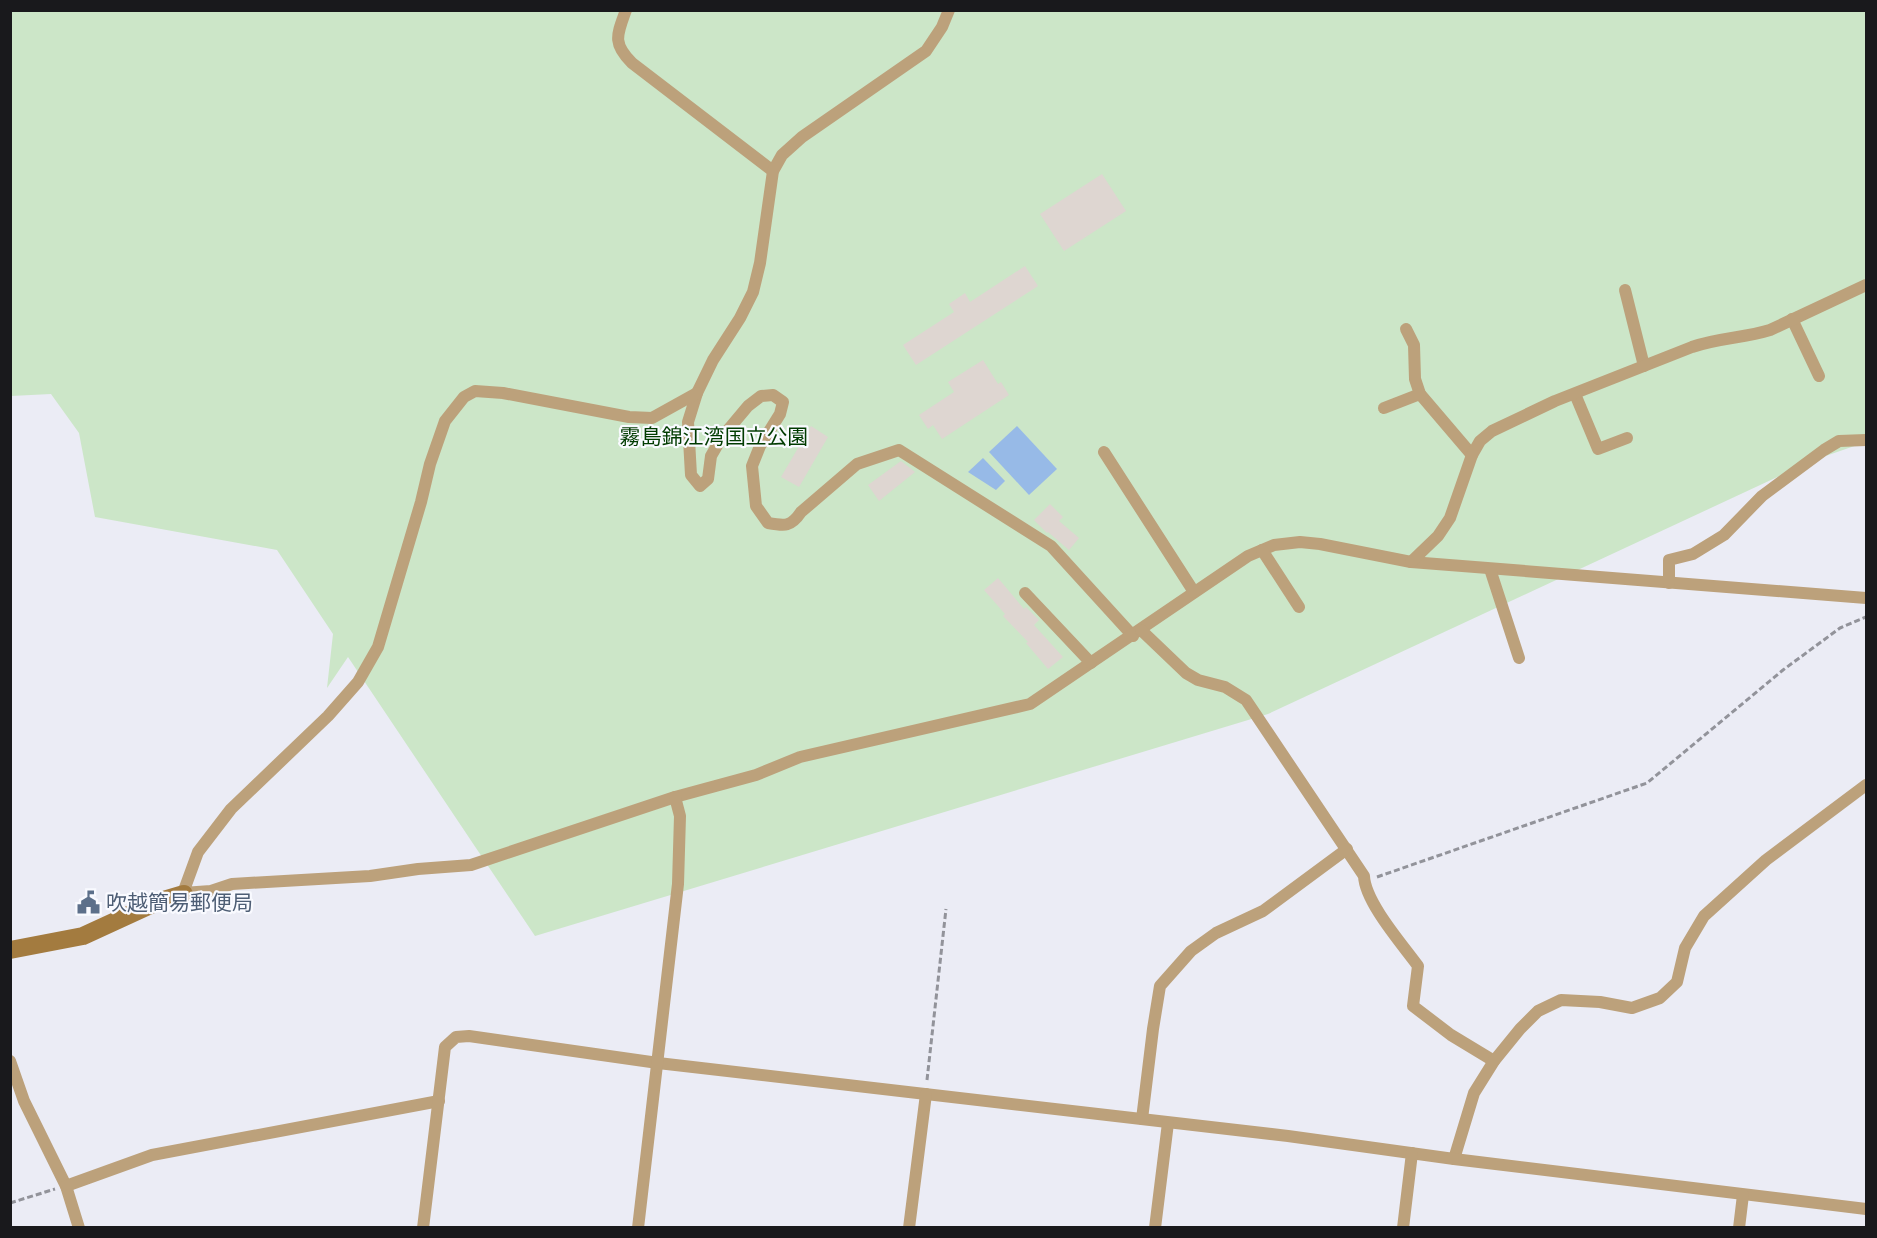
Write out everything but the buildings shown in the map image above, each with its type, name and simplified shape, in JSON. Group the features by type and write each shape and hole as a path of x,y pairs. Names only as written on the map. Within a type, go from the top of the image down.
{"street":[{"path":"949,10 942,27 926,51 802,137 782,155 773,171 760,262 753,292 740,318 713,360 697,393 688,422 691,475 700,486 708,479 711,456 722,438 748,406 760,396 773,395 783,402 780,414 760,446 752,466 756,506 768,523 784,526 795,521 801,512 857,464 899,450 1051,546 1137,633 1186,673 1198,680 1225,687 1246,700 1347,849 1364,876 1364,881 1378,911 1418,966 1413,1006 1451,1035 1494,1061"},
{"path":"624,11 617,36 621,51 632,63 773,171"},
{"path":"1411,562 1438,536 1450,518 1472,455 1480,441 1492,431 1575,394 1709,341 1754,335 1866,285"},
{"path":"1625,290 1644,366"},
{"path":"1792,319 1819,376"},
{"path":"1406,329 1414,345 1415,379 1420,394 1472,455"},
{"path":"184,894 188,875 198,852 231,809 328,716 358,682 368,665 378,647 421,502 429,464 445,422 464,397 474,391 503,393 629,417 652,418 697,393"},
{"path":"1384,408 1420,394"},
{"path":"1575,394 1598,449 1627,438"},
{"path":"1669,583 1669,560 1693,554 1724,535 1762,496 1824,450 1839,441 1866,440"},
{"path":"1104,452 1194,592"},
{"path":"10,950 83,936 157,902 184,894 211,891 232,884 370,876 471,865 675,797 756,775 800,757 1030,704 1248,556 1274,545 1300,542 1411,562 1866,598"},
{"path":"1262,550 1299,607"},
{"path":"1490,569 1520,658"},
{"path":"1025,593 1091,663"},
{"path":"1454,1159 1474,1093 1494,1061 1538,1011 1561,1000 1600,1002 1632,1008 1660,998 1677,982 1685,948 1704,916 1766,860 1866,785"},
{"path":"638,1227 678,884 680,816 675,797"},
{"path":"1142,1119 1160,986 1191,951 1216,933 1263,911 1347,849"},
{"path":"423,1227 445,1047 456,1037 469,1036 658,1063 1288,1136 1454,1159 1866,1209"},
{"path":"10,1061 24,1101 66,1186 79,1227"},
{"path":"909,1227 926,1094"},
{"path":"66,1186 152,1155 439,1101"},
{"path":"1155,1227 1167,1123"},
{"path":"1403,1227 1412,1153"},
{"path":"1739,1227 1743,1195"}],"path":[{"path":"1364,881 1647,783 1783,669 1840,628 1866,617"},
{"path":"926,1094 946,909"},
{"path":"10,1203 66,1186"}],"green space":[{"name":"霧島錦江湾国立公園","path":"10,11 1866,11 1866,442 1814,460 1268,714 535,936 348,657 327,688 333,634 277,550 95,517 79,433 51,394 11,396"}],"water":[{"path":"1017,426 1057,469 1029,495 989,452"},
{"path":"983,458 1005,481 996,490 968,472"}],"place":[{"name":"吹越簡易郵便局","path":"88,903"}]}
